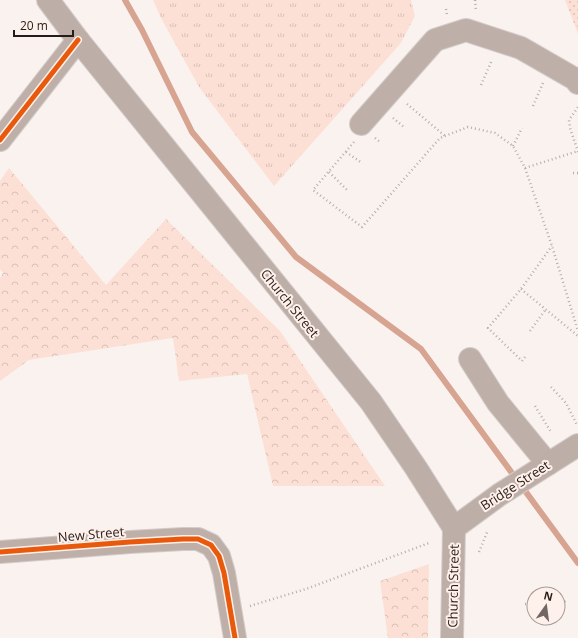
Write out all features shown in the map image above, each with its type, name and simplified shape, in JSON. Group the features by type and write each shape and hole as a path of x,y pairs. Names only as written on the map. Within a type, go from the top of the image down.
{"main road":[{"name":"Church Street","path":"48,0 78,40 371,402 416,468 454,528 452,638"},
{"name":"Bridge Street","path":"454,528 498,495 541,468 578,435"}],"street":[{"path":"361,124 435,40 466,30 521,48 575,79 578,83"},
{"path":"0,140 78,40"},
{"path":"470,359 541,468"},
{"name":"New Street","path":"0,552 198,539 211,544 220,556 235,638"}],"path":[{"path":"481,85 501,41"},
{"path":"392,89 445,136"},
{"path":"525,168 578,152 570,128 569,120 578,107"},
{"path":"361,124 365,130 313,190 362,228 440,138 468,127 495,133 513,146 525,168 552,246 578,330"},
{"path":"513,146 522,128"},
{"path":"346,152 362,163"},
{"path":"329,172 347,190"},
{"path":"573,173 578,173"},
{"path":"525,357 522,361 488,328 521,289 552,246"},
{"path":"521,289 578,336"},
{"path":"530,331 546,309"},
{"path":"551,387 566,403 578,435"},
{"path":"535,406 554,436"},
{"path":"231,612 306,589 429,543"}],"green space":[{"path":"153,0 411,0 415,16 401,43 274,186 199,87 161,18"},
{"path":"565,0 578,0 578,34"},
{"path":"9,168 106,285 166,219 280,331 385,486 273,486 247,374 179,381 173,338 29,360 0,381 0,278 3,273 0,269 0,181"},
{"path":"429,564 428,638 388,638 380,581"}],"waterway":[{"path":"125,0 142,30 192,132 296,257 421,349 578,563"}],"cycle path":[{"path":"0,140 78,40"},
{"path":"0,552 130,542 198,539 211,545 219,556 224,573 235,638"}]}
